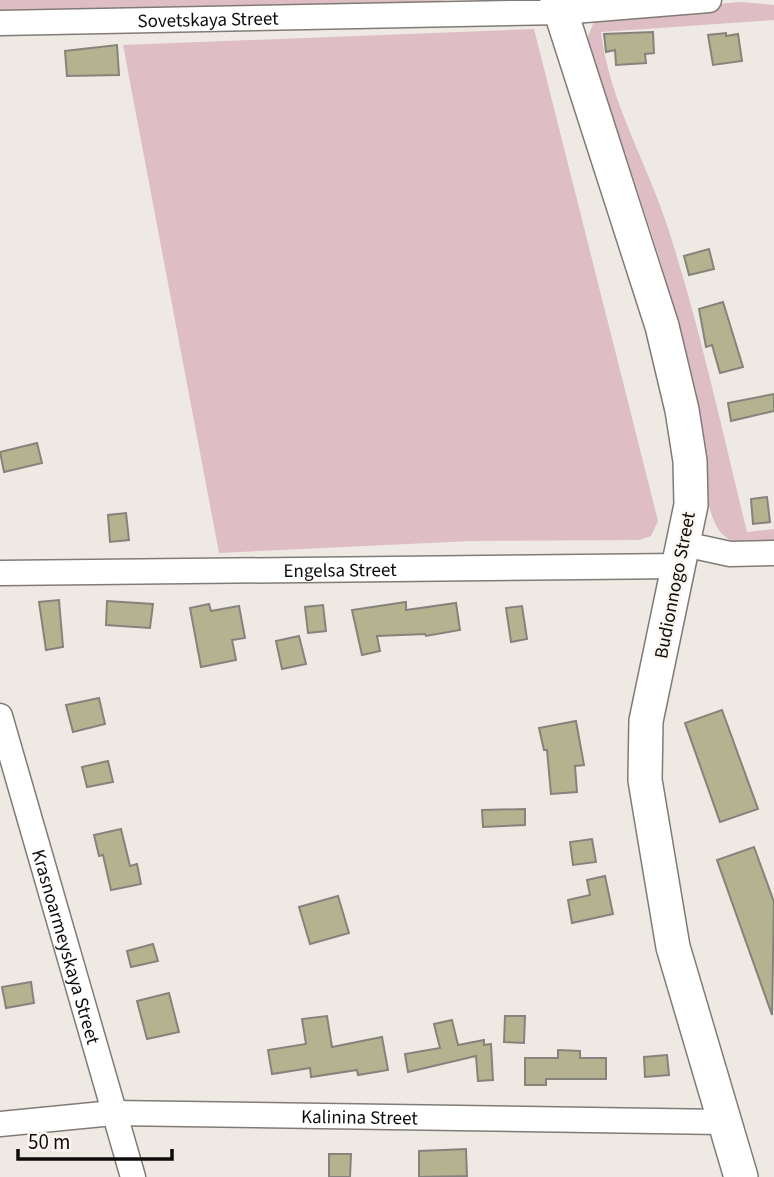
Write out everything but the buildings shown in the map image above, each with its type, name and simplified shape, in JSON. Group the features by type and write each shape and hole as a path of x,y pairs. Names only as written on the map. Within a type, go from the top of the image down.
{"street":[{"name":"Sovetskaya Street","path":"0,23 709,0"},
{"name":"Budionnogo Street","path":"559,6 662,326 682,410 690,461 691,505 646,721 645,780 673,947 722,1122 741,1177"},
{"name":"Engelsa Street","path":"0,573 774,553"},
{"name":"Krasnoarmeyskaya Street","path":"0,716 133,1177"},
{"name":"Kalinina Street","path":"0,1124 113,1112 722,1122"}],"shaded area":[{"path":"0,0 447,0 346,10 0,12"},
{"path":"740,2 774,5 774,20 601,32 605,57 620,107 680,265 747,532 774,529 774,547 759,547 728,539 717,527 711,514 696,391 674,306 591,57 588,37 594,21 611,14"},
{"path":"534,29 658,521 651,536 639,540 472,541 219,553 123,45"}]}
